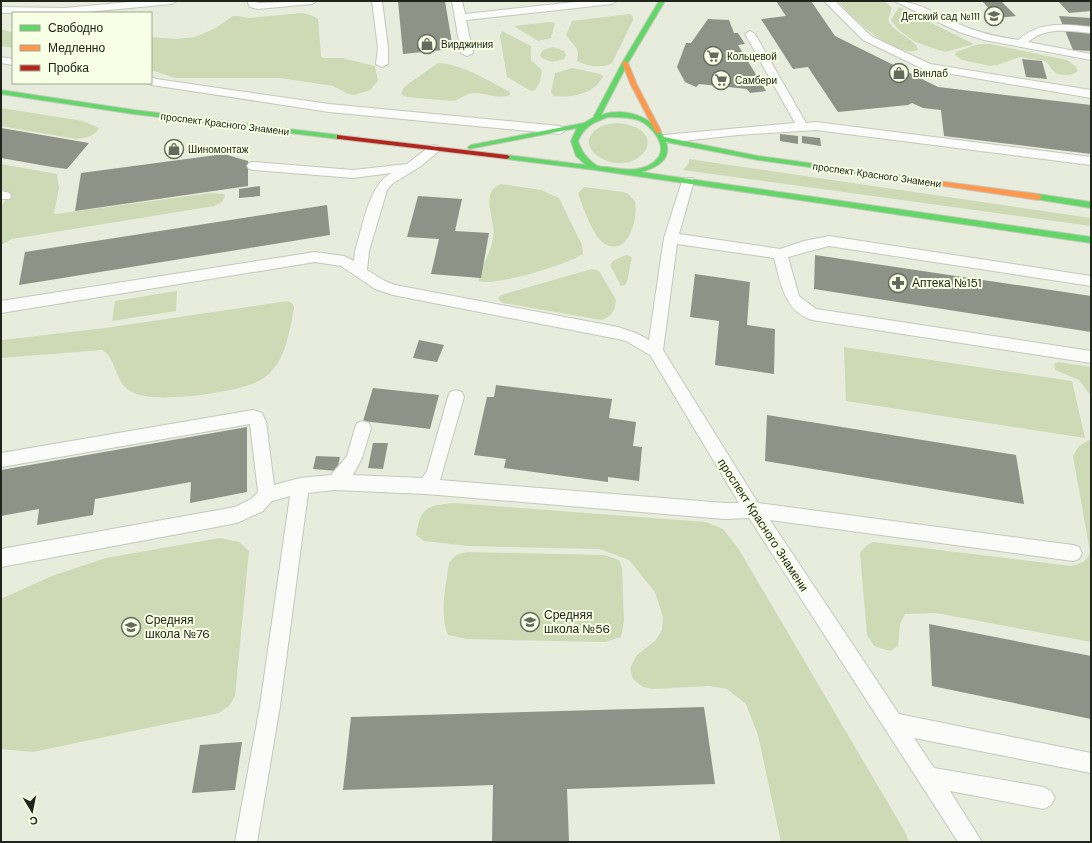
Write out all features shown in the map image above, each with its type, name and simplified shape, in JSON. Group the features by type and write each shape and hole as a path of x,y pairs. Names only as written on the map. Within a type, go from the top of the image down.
{"main road":[{"path":"598,116 626,63 662,1"},
{"path":"626,63 634,85 661,135"},
{"name":"проспект Красного Знамени","path":"1,92 134,112 434,150 594,168 1091,240"},
{"name":"проспект Красного Знамени","path":"450,151 583,125 598,116 620,115 645,121 661,135 758,158 1091,206"},
{"path":"583,125 576,132 574,140 575,148 579,156 594,168"},
{"name":"проспект Красного Знамени","path":"629,173 646,169 656,163 664,151 661,135"}],"lane":[{"path":"1,10 27,12 75,11 172,1"},
{"path":"252,1 254,5 258,6 312,1"},
{"path":"377,1 383,48 382,64"},
{"path":"457,1 468,53"},
{"path":"460,18 612,1"},
{"path":"829,1 867,38 927,67 1091,94"},
{"path":"900,1 963,30 988,38 1091,56"},
{"path":"1,10 12,16"},
{"path":"1020,44 1028,35 1042,29 1053,27 1091,30"},
{"path":"750,34 802,126"},
{"path":"1028,35 1091,39"},
{"path":"1,60 12,62"},
{"path":"152,82 336,109 560,130"},
{"path":"661,135 802,126 824,127 1091,161"},
{"path":"360,272 362,251 381,189 387,181 412,166 434,150"},
{"path":"253,166 353,174 412,166"},
{"path":"264,175 351,182 387,181"},
{"path":"1,307 250,266 315,257 344,261 380,285 394,290 618,333 631,337 655,351 665,270 671,238 688,181"},
{"path":"671,238 780,254 804,246 829,241 1091,281"},
{"path":"780,254 793,299 812,314 1091,358"},
{"name":"проспект Красного Знамени","path":"655,351 753,510 971,842"},
{"path":"426,486 434,474 456,396"},
{"path":"1,460 253,417 256,418 258,422 266,495"},
{"path":"335,482 349,471 353,463 363,428"},
{"path":"1,558 237,515 257,505 266,495 300,486 335,482 426,486 725,511 753,510 1073,553"},
{"path":"246,842 270,706 300,486"},
{"path":"892,723 1091,763"},
{"path":"929,777 1044,798"}],"green space":[{"path":"838,1 884,1 892,8 888,20 891,25 913,42 918,50 908,51 886,43 863,26"},
{"path":"899,7 974,44 945,52 915,42 899,30 891,20"},
{"path":"303,13 313,16 318,19 321,56 323,58 342,58 375,66 378,81 370,90 354,95 348,94 333,86 280,78 175,78 152,70 152,37 175,39 195,37 214,29 233,16 249,18"},
{"path":"629,14 633,16 633,20 612,63 604,66 594,66 577,61 577,50 566,35 572,21"},
{"path":"550,22 555,23 551,38 538,41 514,26"},
{"path":"1,29 12,33 12,48 1,46"},
{"path":"502,31 531,46 531,60 542,70 540,82 535,90 531,91 507,77 500,36"},
{"path":"979,44 990,44 1067,60 1075,66 1078,71 1070,75 1061,75 1054,72 1045,61 1020,57 990,66 962,60 955,55 956,52"},
{"path":"553,47 564,51 566,55 564,59 552,62 542,58 540,55 543,50"},
{"path":"438,63 456,66 475,74 510,92 510,95 502,97 473,93 452,101 407,97 401,94 404,87"},
{"path":"573,68 603,76 594,87 582,94 554,96 551,92 555,73"},
{"path":"1,108 83,121 99,128 92,135 76,139 1,126"},
{"path":"617,123 635,127 645,134 648,143 645,151 637,158 626,163 613,163 599,157 594,153 589,144 591,135 597,129 604,125"},
{"path":"689,159 1091,218 1091,226 683,170 689,163"},
{"path":"1,164 57,174 59,188 54,213 56,214 211,193 224,194 225,196 222,202 214,206 12,239 1,245 1,207 10,193 1,189"},
{"path":"501,184 541,190 559,198 582,245 583,254 548,269 531,274 500,281 479,281 478,277 489,253 494,231 489,200 494,188"},
{"path":"584,187 623,192 628,194 635,201 636,208 633,226 626,241 613,247 605,244 596,235 588,220 578,193"},
{"path":"626,255 632,257 627,282 625,285 621,286 610,265 613,261"},
{"path":"592,269 599,271 616,300 612,313 605,319 601,320 503,303 498,298 501,295"},
{"path":"177,291 176,311 112,321 115,301"},
{"path":"288,301 293,304 294,308 291,323 282,356 274,368 269,374 249,385 223,391 171,397 140,395 125,387 107,354 102,350 1,358 1,340 105,328"},
{"path":"844,347 1072,381 1085,438 846,401"},
{"path":"1058,362 1091,367 1091,396 1079,380 1055,370 1054,364"},
{"path":"1091,439 1091,642 936,613 905,614 900,624 898,646 890,651 874,646 867,635 860,553 866,546 873,542 1071,566 1085,560 1090,552 1073,456 1079,446"},
{"path":"454,503 706,522 723,529 738,548 905,832 909,842 781,842 758,735 746,704 727,689 709,686 653,689 643,687 633,679 630,668 637,655 655,641 662,630 663,617 655,592 629,560 600,549 469,546 424,541 416,535 420,518 427,509 437,505"},
{"path":"220,538 239,542 249,551 235,696 229,706 219,713 33,752 1,749 1,599 52,576 106,558"},
{"path":"469,552 604,555 619,560 622,568 624,621 621,637 605,642 467,639 448,635 445,627 444,609 449,563 457,555"}],"building":[{"path":"398,1 445,1 453,49 403,54"},
{"path":"776,1 811,1 835,36 938,87 1091,105 1091,154 944,136 941,110 923,108 912,103 908,105 838,112 808,67 793,69 761,19 786,16"},
{"path":"982,1 1001,1 1016,16 998,18"},
{"path":"1058,1 1091,1 1091,11 1069,13"},
{"path":"1059,16 1091,18 1091,51 1073,50"},
{"name":"Кольцевой","path":"708,19 729,20 734,33 738,33 745,44 738,45 766,91 750,93 747,89 699,84 696,87 685,82 677,67 686,43 691,43"},
{"path":"1022,59 1042,61 1047,79 1026,77"},
{"path":"1,128 89,143 67,169 52,167 1,158"},
{"path":"780,134 798,136 798,144 780,141"},
{"path":"802,136 820,138 821,146 802,143"},
{"path":"224,154 248,161 248,186 75,211 81,173"},
{"path":"260,186 260,196 239,198 239,189"},
{"path":"418,196 462,199 455,231 489,233 481,278 431,274 439,239 407,237"},
{"path":"327,205 330,235 19,285 25,252"},
{"path":"815,255 1091,296 1091,332 814,289"},
{"path":"695,274 750,282 747,325 775,329 774,374 715,365 719,321 690,317"},
{"path":"419,340 444,345 437,362 413,358"},
{"path":"496,385 612,399 609,418 636,422 633,446 642,447 639,481 608,477 608,482 504,468 506,459 474,455 487,397 494,397"},
{"path":"373,388 439,395 430,429 363,421"},
{"path":"767,415 1016,455 1024,504 765,461"},
{"path":"247,427 247,492 190,503 191,482 95,499 93,515 37,525 39,509 1,516 1,470"},
{"path":"373,443 388,443 383,469 368,468"},
{"path":"316,456 340,457 337,471 313,469"},
{"path":"929,624 1091,656 1091,719 932,686"},
{"path":"704,707 715,784 567,789 569,842 492,842 493,785 343,790 351,717"},
{"path":"242,742 235,790 192,793 200,745"}],"traffic: fast":[{"path":"597,116 625,63 662,1"},
{"path":"1,92 134,112 339,137"},
{"path":"595,168 579,154 574,141 579,130 591,121 607,115 625,114 643,119 657,131 664,146 664,151 660,161 646,169 630,172"},
{"path":"471,147 583,125"},
{"path":"664,139 758,158 903,178"},
{"path":"507,157 595,168 1091,240"},
{"path":"1038,197 1091,205"}],"traffic: slow":[{"path":"625,63 634,85 658,131"},
{"path":"903,178 1038,197"}],"traffic: jam":[{"path":"339,137 507,157"}],"place":[{"name":"Детский сад №111","path":"994,16"},
{"name":"Вирджиния","path":"427,44"},
{"name":"Кольцевой","path":"713,56"},
{"name":"Винлаб","path":"899,73"},
{"name":"Самбери","path":"721,80"},
{"name":"Шиномонтаж","path":"174,149"},
{"name":"Аптека №151","path":"898,283"},
{"name":"Средняя школа №56","path":"530,622"},
{"name":"Средняя школа №76","path":"131,627"}]}
